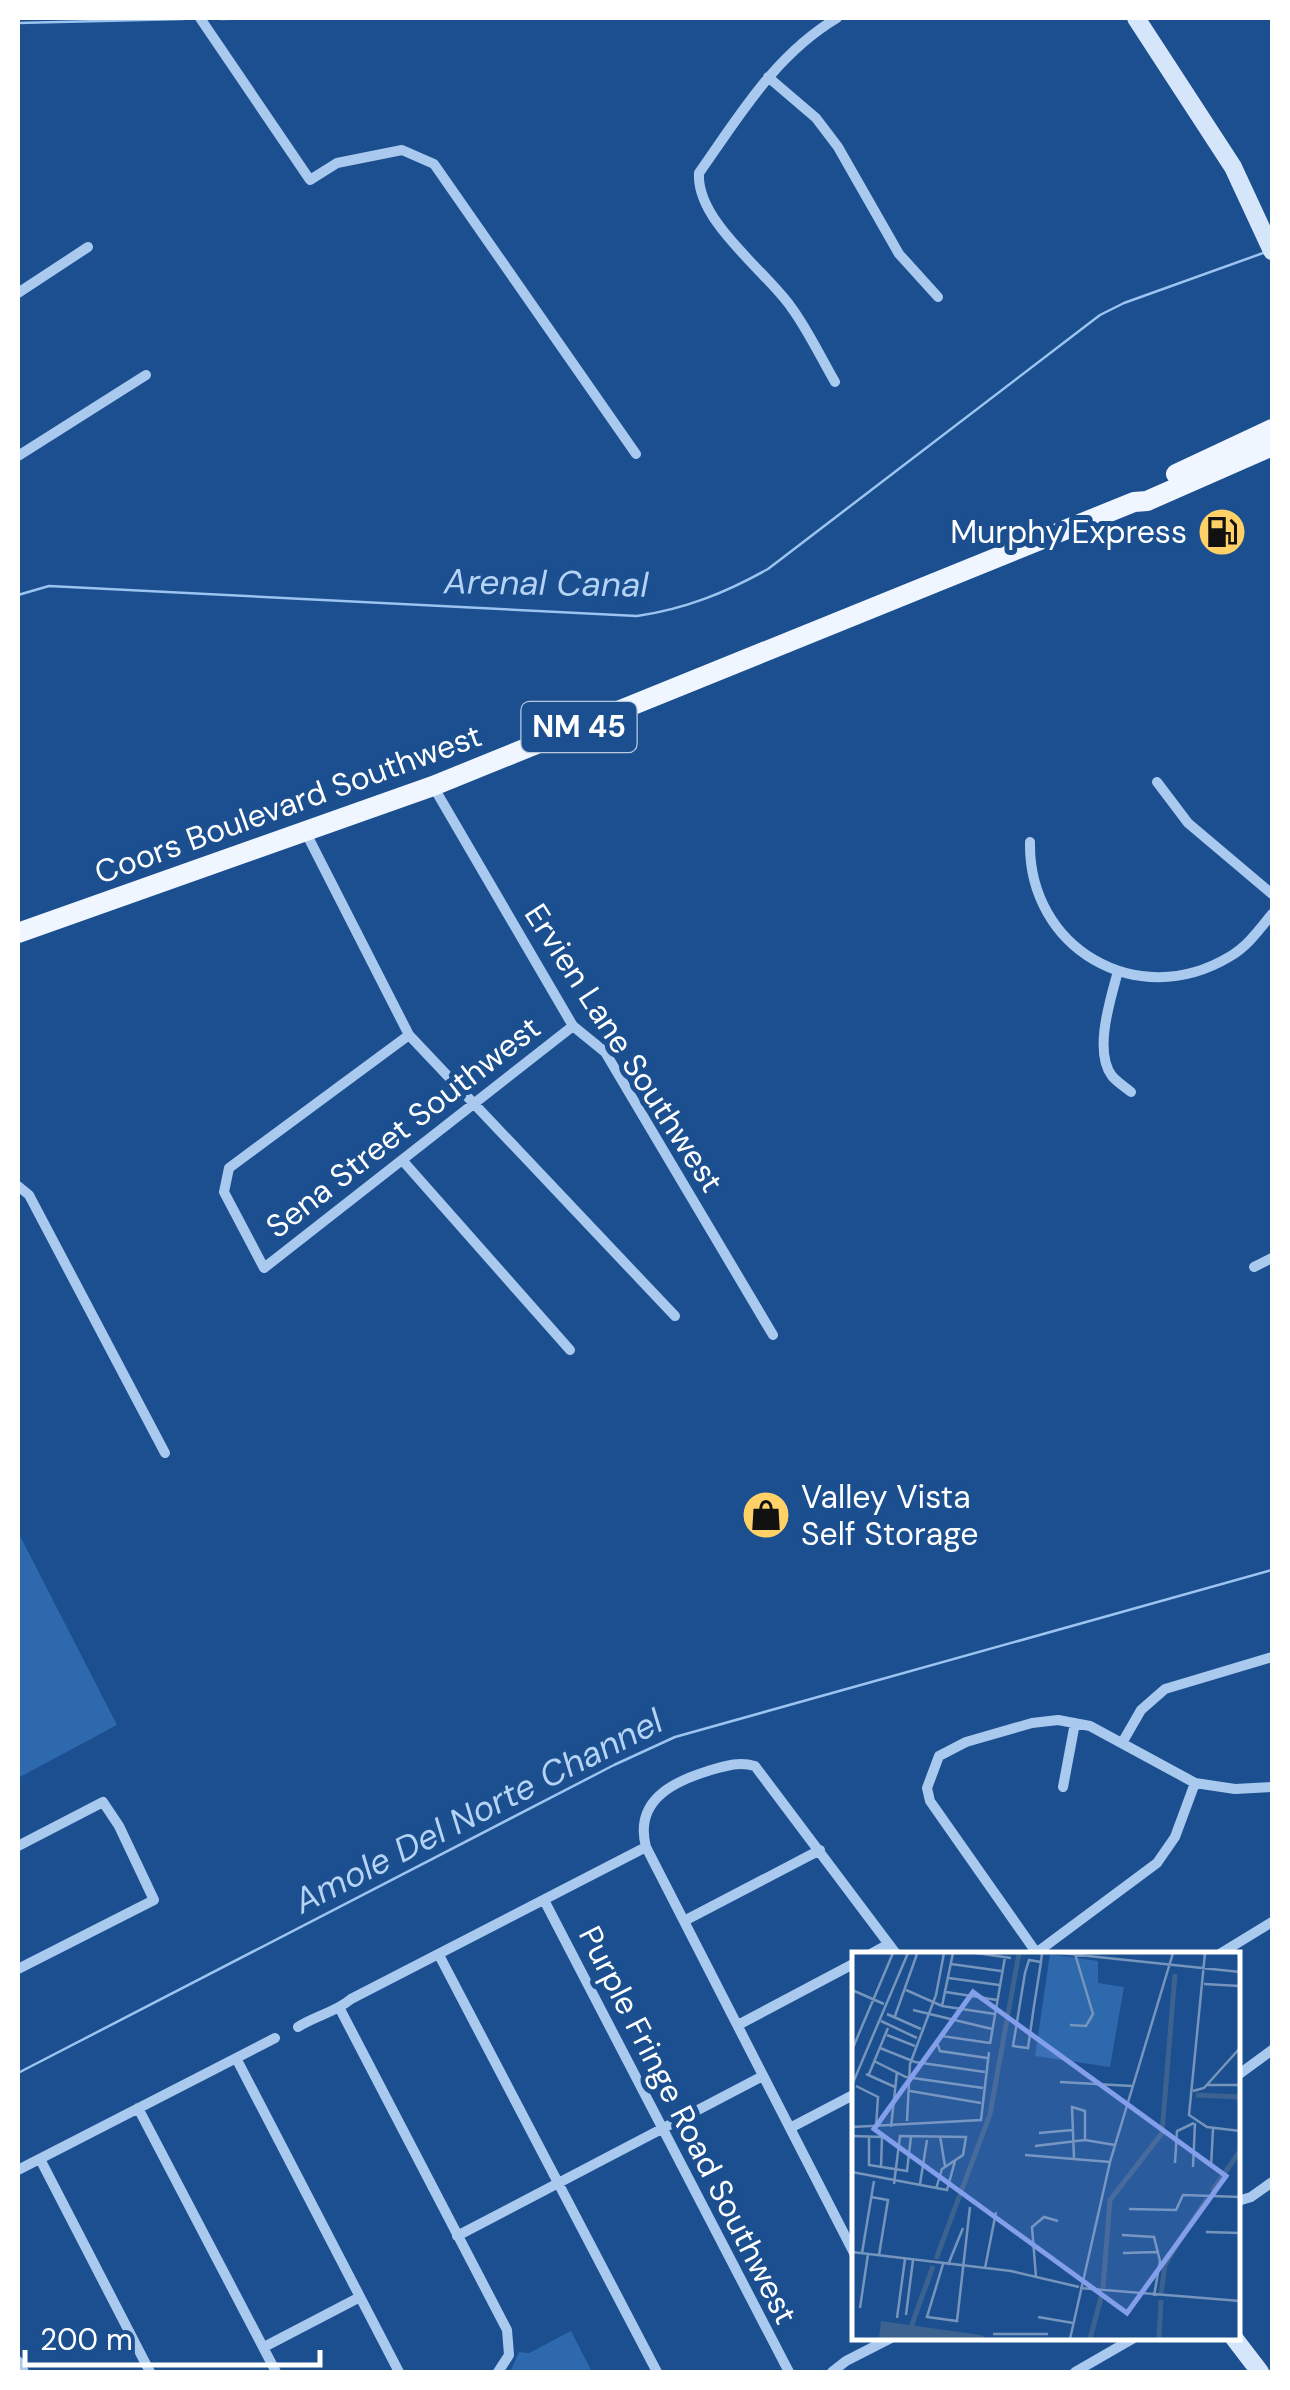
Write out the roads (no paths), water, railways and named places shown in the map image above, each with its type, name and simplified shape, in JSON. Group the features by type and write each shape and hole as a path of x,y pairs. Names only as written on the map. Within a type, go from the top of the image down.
{"main road":[{"name":"Coors Boulevard Southwest","path":"1134,502 1141,490 1272,428"},
{"name":"Coors Boulevard Southwest","path":"18,932 433,786 1134,502 1146,501 1272,446"}],"street":[{"path":"200,18 310,180 337,162 402,150 434,164 636,454"},
{"path":"835,382 792,307 722,228 698,186 699,173 768,76 795,46 837,18"},
{"path":"1136,18 1233,167 1272,251"},
{"path":"768,76 816,118 838,146 899,254 938,297"},
{"path":"18,293 88,247"},
{"path":"18,456 146,375"},
{"path":"1157,782 1188,823 1272,894"},
{"name":"Ervien Lane Southwest","path":"433,786 573,1026 604,1052 773,1336"},
{"path":"306,832 409,1034 675,1316"},
{"path":"1030,842 1032,879 1059,931 1089,958 1118,971 1160,977 1214,966 1249,942 1272,914"},
{"path":"1118,971 1105,1024 1106,1055 1113,1076 1131,1092"},
{"name":"Sena Street Southwest","path":"409,1034 229,1168 224,1192 264,1268 573,1026"},
{"path":"403,1161 570,1350"},
{"path":"18,1186 30,1195 166,1453"},
{"path":"1254,1266 1272,1258"},
{"path":"1122,1743 1141,1710 1165,1689 1272,1657"},
{"path":"1036,1952 941,1819 927,1788 938,1756 966,1742 1058,1720 1090,1726 1172,1774 1195,1783 1235,1789 1272,1787"},
{"path":"1063,1787 1074,1722"},
{"path":"852,2249 646,1847 646,1815 660,1793 676,1781 736,1763 755,1766 895,1952"},
{"path":"1040,1952 1157,1864 1175,1837 1195,1783"},
{"path":"18,1846 103,1802 119,1826 154,1900 18,1969"},
{"path":"298,2026 323,2012 340,2009 351,1999 646,1847"},
{"path":"684,1921 820,1850"},
{"name":"Purple Fringe Road Southwest","path":"544,1900 788,2372"},
{"path":"1223,1952 1272,1922"},
{"path":"875,1952 889,1944"},
{"path":"440,1955 657,2372"},
{"path":"738,2025 852,1965"},
{"path":"340,2009 507,2330 509,2355 498,2372"},
{"path":"18,2170 275,2038"},
{"path":"1240,2074 1272,2050"},
{"path":"236,2058 399,2372"},
{"path":"458,2236 763,2076"},
{"path":"790,2128 852,2096"},
{"path":"138,2108 276,2372"},
{"path":"40,2159 150,2372"},
{"path":"1240,2200 1251,2197 1272,2182"},
{"path":"843,2231 852,2226"},
{"path":"264,2348 360,2297"},
{"path":"832,2372 886,2340"},
{"path":"1075,2372 1131,2340"},
{"path":"1236,2340 1260,2372"},
{"path":"18,2361 24,2372"}],"waterway":[{"path":"221,19 272,18"},
{"path":"18,23 183,19"},
{"name":"Arenal Canal","path":"18,595 49,586 637,616 672,609 720,593 768,569 1100,315 1266,252"},
{"name":"Amole Del Norte Channel","path":"18,2073 675,1737 1272,1570"}],"place":[{"name":"Murphy Express","path":"1222,532"},
{"name":"Valley Vista Self Storage","path":"766,1515"}]}
